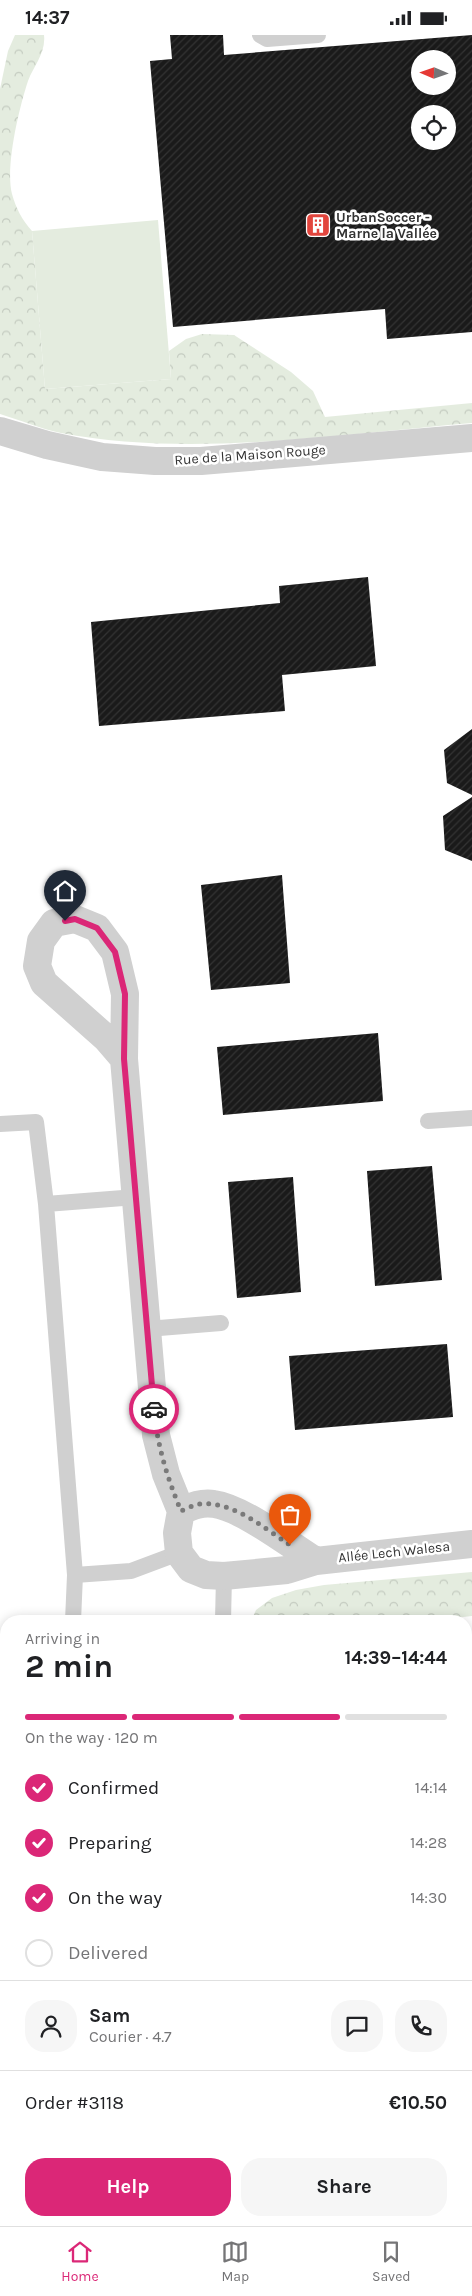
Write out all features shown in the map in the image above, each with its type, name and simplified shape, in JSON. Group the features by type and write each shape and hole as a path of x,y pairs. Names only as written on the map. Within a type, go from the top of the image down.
{"street":[{"name":"Rue de la Maison Rouge","path":"0,431 47,445 102,457 154,461 202,461 472,438"},
{"path":"124,1059 106,1038 44,983 37,966 41,941 54,923 75,919 97,928 115,952 125,994 124,1059 156,1435 166,1474 181,1511 177,1533 179,1553"},
{"path":"181,1511 197,1504 215,1504 243,1515 316,1561"},
{"name":"Allée Lech Walesa","path":"179,1553 191,1569 206,1575 224,1577 287,1570 316,1561 472,1544"}],"lane":[{"path":"260,35 268,39 318,35"},
{"path":"428,1121 472,1118"},
{"path":"0,1124 36,1121 46,1203 75,1575 73,1615"},
{"path":"46,1203 136,1197"},
{"path":"147,1329 221,1323"},
{"path":"75,1575 131,1571 179,1553"},
{"path":"223,1615 224,1577"}],"green space":[{"path":"15,35 44,35 43,48 28,81 17,121 10,169 10,183 17,209 32,231 45,389 171,379 169,351 186,339 202,334 234,335 291,372 313,391 325,417 472,403 472,423 319,438 213,444 161,444 110,440 61,433 0,414 0,89 8,51"},
{"path":"158,220 171,379 45,389 32,231"},
{"path":"472,1572 472,1615 254,1615 256,1610 272,1598 296,1590 324,1585"}],"building":[{"name":"UrbanSoccer - Marne la Vallée","path":"170,35 223,35 224,55 472,35 472,332 387,339 385,309 173,327 150,61 172,59"},
{"path":"368,577 376,666 282,675 285,711 99,726 91,622 280,603 279,586"},
{"path":"472,729 472,795 447,783 444,750"},
{"path":"472,797 472,861 445,850 443,816"},
{"path":"282,875 290,983 211,990 201,885"},
{"path":"378,1033 383,1101 223,1115 217,1047"},
{"path":"432,1166 442,1280 375,1286 367,1171"},
{"path":"293,1177 301,1292 237,1298 228,1182"},
{"path":"447,1344 453,1417 295,1430 289,1356"}],"way so far":[{"path":"154,1409 156,1435 166,1474 181,1511 197,1504 215,1504 243,1515 290,1545"}],"place":[{"name":"UrbanSoccer - Marne la Vallée","path":"318,225"}],"route":[{"path":"65,921 75,919 97,928 115,952 125,994 124,1059 154,1409"}]}
